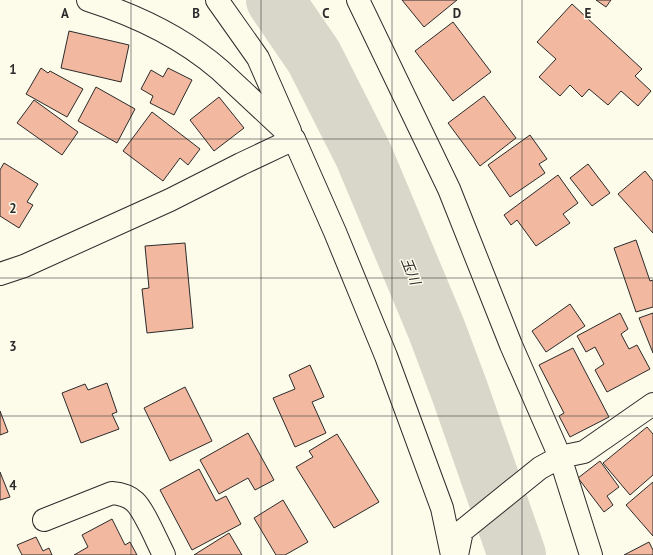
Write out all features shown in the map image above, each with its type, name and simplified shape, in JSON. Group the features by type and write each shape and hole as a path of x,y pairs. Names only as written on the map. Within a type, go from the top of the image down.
{"street":[{"path":"88,0 132,16 187,46 219,70 294,140"},
{"path":"217,0 258,58 335,232 386,356 442,508 452,555"},
{"path":"358,0 449,189 511,345 560,457 591,555"},
{"path":"0,274 24,266 163,203 240,164 294,140"},
{"path":"457,555 462,531 540,468 560,457 584,452 653,404"},
{"path":"44,520 112,493 120,494 129,497 140,506 164,555"}],"building":[{"path":"402,0 457,0 424,27"},
{"path":"596,0 611,0 606,7"},
{"path":"572,4 642,69 635,76 651,91 638,106 621,91 608,105 589,89 582,97 570,85 560,96 539,77 556,59 537,42"},
{"path":"453,22 491,72 453,101 415,51"},
{"path":"69,31 129,45 121,82 61,68"},
{"path":"41,68 48,73 50,71 83,89 67,117 26,94"},
{"path":"168,68 192,80 174,115 150,103 153,96 141,89 151,70 163,77"},
{"path":"96,87 135,109 117,143 78,121"},
{"path":"484,96 516,138 480,166 448,123"},
{"path":"219,97 244,128 214,151 190,120"},
{"path":"34,100 78,132 62,155 17,123"},
{"path":"152,112 200,149 188,165 180,158 163,181 123,151"},
{"path":"530,135 547,159 539,164 545,173 510,197 488,165"},
{"path":"4,163 38,184 27,202 33,205 19,228 0,216 0,170"},
{"path":"588,164 610,193 592,206 570,178"},
{"path":"645,171 653,181 653,233 618,194"},
{"path":"558,175 578,203 563,214 570,223 536,246 517,220 511,225 504,215"},
{"path":"636,240 650,281 653,280 653,307 636,312 614,248"},
{"path":"185,243 193,328 147,333 142,289 149,288 145,246"},
{"path":"570,304 585,326 546,352 532,331"},
{"path":"620,313 628,329 621,334 629,349 637,345 650,369 607,392 595,370 604,364 595,347 586,352 577,336"},
{"path":"653,313 653,353 639,318"},
{"path":"573,348 609,417 570,437 559,416 564,413 539,365"},
{"path":"310,365 324,397 312,402 326,433 295,447 273,398 295,389 289,375"},
{"path":"107,383 117,412 112,414 119,429 81,443 62,393 85,384 88,390"},
{"path":"185,387 212,441 170,461 144,408"},
{"path":"0,411 8,432 0,435"},
{"path":"647,427 653,434 653,475 630,495 603,463"},
{"path":"248,433 274,480 255,490 248,478 219,494 200,460"},
{"path":"337,434 379,502 334,528 296,467 313,457 309,451"},
{"path":"600,461 619,487 607,496 613,505 604,512 578,478"},
{"path":"199,469 216,501 226,496 241,524 192,550 160,490"},
{"path":"0,472 10,497 0,500"},
{"path":"653,482 653,536 626,505"},
{"path":"283,500 308,542 285,555 276,555 254,518"},
{"path":"112,519 125,545 130,542 137,555 74,555 88,547 82,535"},
{"path":"229,533 242,555 194,555"},
{"path":"36,537 43,551 49,548 52,555 22,555 17,545"},
{"path":"649,542 653,550 653,555 624,555"}],"waterway":[{"name":"玉川","path":"275,0 314,57 364,156 436,328 517,555"}]}
